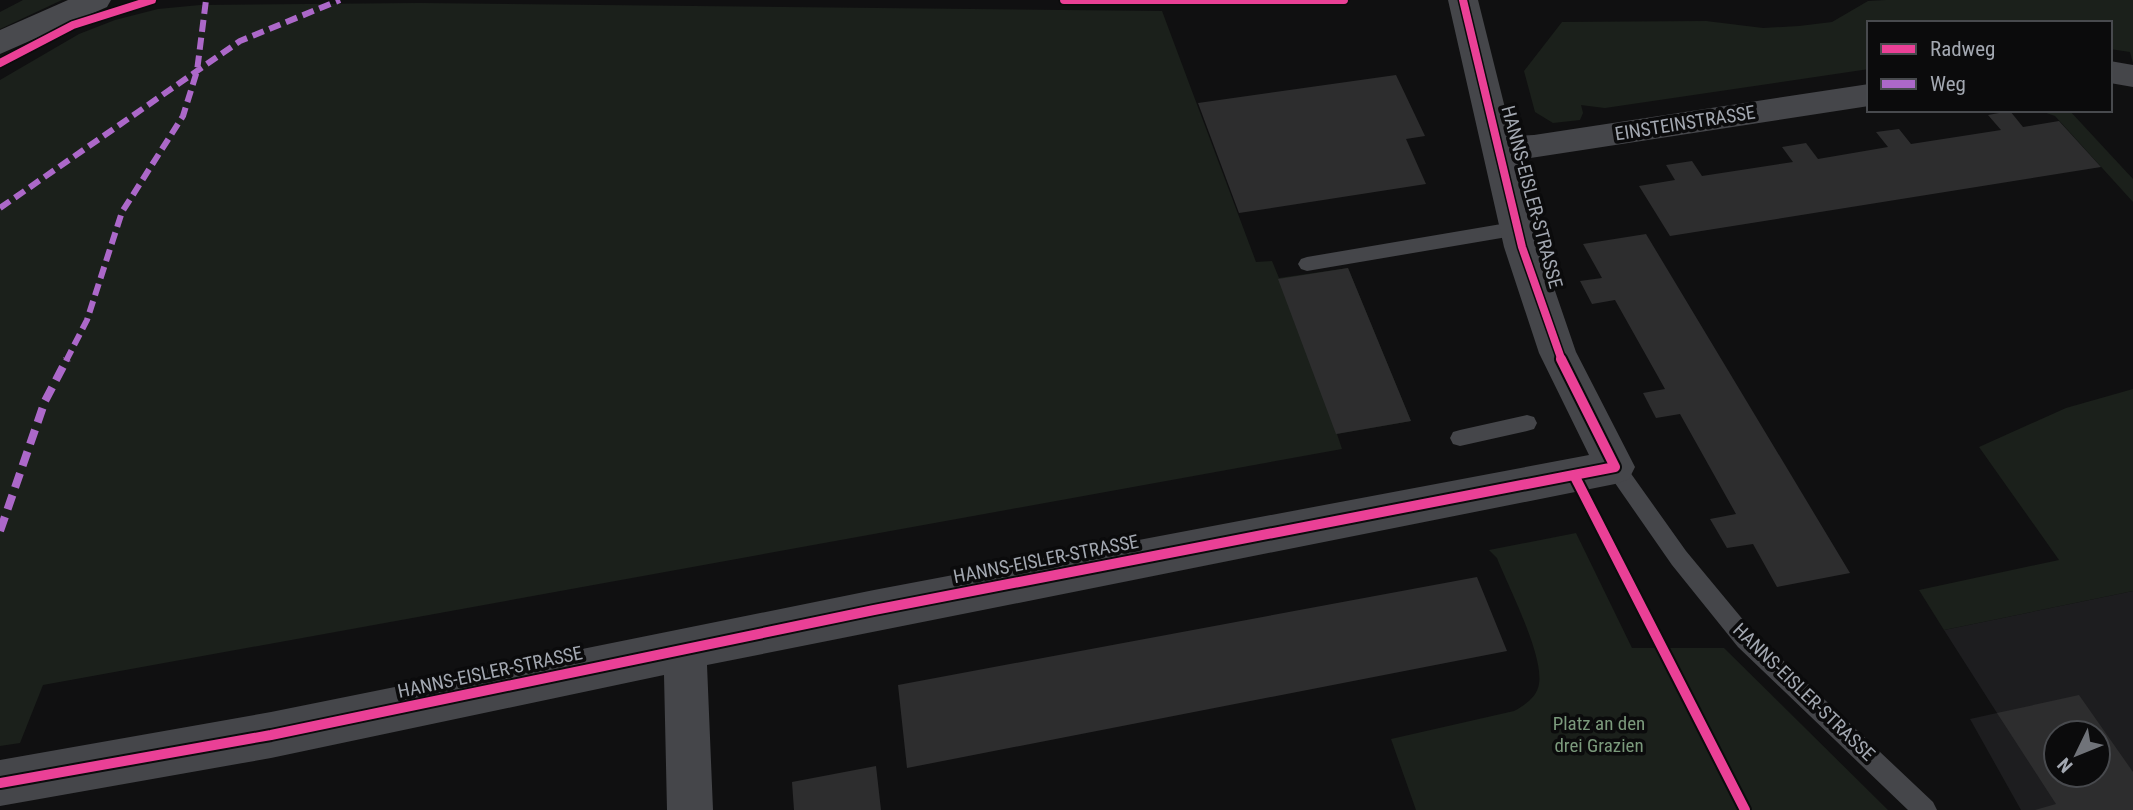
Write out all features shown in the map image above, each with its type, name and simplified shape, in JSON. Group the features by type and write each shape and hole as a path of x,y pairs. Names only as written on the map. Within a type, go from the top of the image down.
{"main road":[{"path":"0,43 27,27 96,0"}],"street":[{"name":"HANNS-EISLER-STRASSE","path":"0,783 271,736 874,610 1615,467 1558,354 1522,247 1501,148 1463,0"},
{"path":"2112,72 2133,76"},
{"name":"EINSTEINSTRASSE","path":"1501,148 1534,147 1867,95"},
{"path":"685,649 690,810"}],"lane":[{"path":"1307,264 1519,228"},
{"path":"1460,438 1527,423"},
{"name":"HANNS-EISLER-STRASSE","path":"1615,467 1679,558 1746,640 1925,810"}],"shaded area":[{"path":"2133,591 2133,810 2021,810 1970,719 1997,713 1944,630"}],"green space":[{"path":"23,0 62,0 0,29 0,12"},
{"path":"2133,0 2133,63 2130,52 2112,49 2112,21 1867,21 1867,69 1605,108 1581,105 1583,113 1580,120 1553,123 1535,112 1524,71 1562,22 1706,21 1763,28 1799,26 1832,22 1868,1"},
{"path":"419,3 1162,11 1256,262 1272,261 1279,278 1348,268 1411,421 1337,434 1342,449 43,685 20,743 0,746 0,80 79,34 115,20 158,9 200,5"},
{"path":"2044,112 2071,112 2133,179 2133,202 2055,116"},
{"path":"2133,389 2133,591 1944,630 1919,590 2059,560 1979,447 2066,408"},
{"name":"Platz an den drei Grazien","path":"1576,533 1632,648 1724,648 1888,810 1416,810 1391,739 1514,711 1530,700 1538,689 1539,671 1531,639 1497,558 1489,550"}],"building":[{"path":"1396,75 1425,136 1406,139 1426,184 1239,213 1198,103"},
{"path":"2011,112 2023,127 2059,121 2101,167 1670,236 1639,186 1675,180 1666,165 1692,161 1702,176 1793,162 1782,147 1806,143 1818,159 1888,147 1876,132 1899,129 1911,144 2001,130 1988,115"},
{"path":"1646,234 1850,573 1777,587 1753,544 1727,548 1710,519 1736,514 1680,414 1656,418 1643,393 1665,389 1615,300 1592,304 1580,281 1602,278 1583,244"},
{"path":"1348,268 1411,421 1336,434 1278,279"},
{"path":"1477,577 1507,651 907,768 898,685"},
{"path":"2079,695 2096,719 2042,719 2042,782 1997,713"},
{"path":"2112,742 2133,772 2133,810 2035,810 2056,804 2046,789 2112,789"},
{"path":"876,766 881,810 794,810 792,782"}],"marked path":[{"path":"0,531 45,401 87,320 122,212 183,116 197,71 206,0"},
{"path":"0,208 240,41 340,0"}],"cycle path":[{"path":"0,63 73,25 152,0"},
{"path":"1064,0 1344,0"},
{"path":"0,783 271,735 874,610 1615,467 1558,353 1522,247 1463,0"},
{"path":"1574,475 1745,810"}]}
